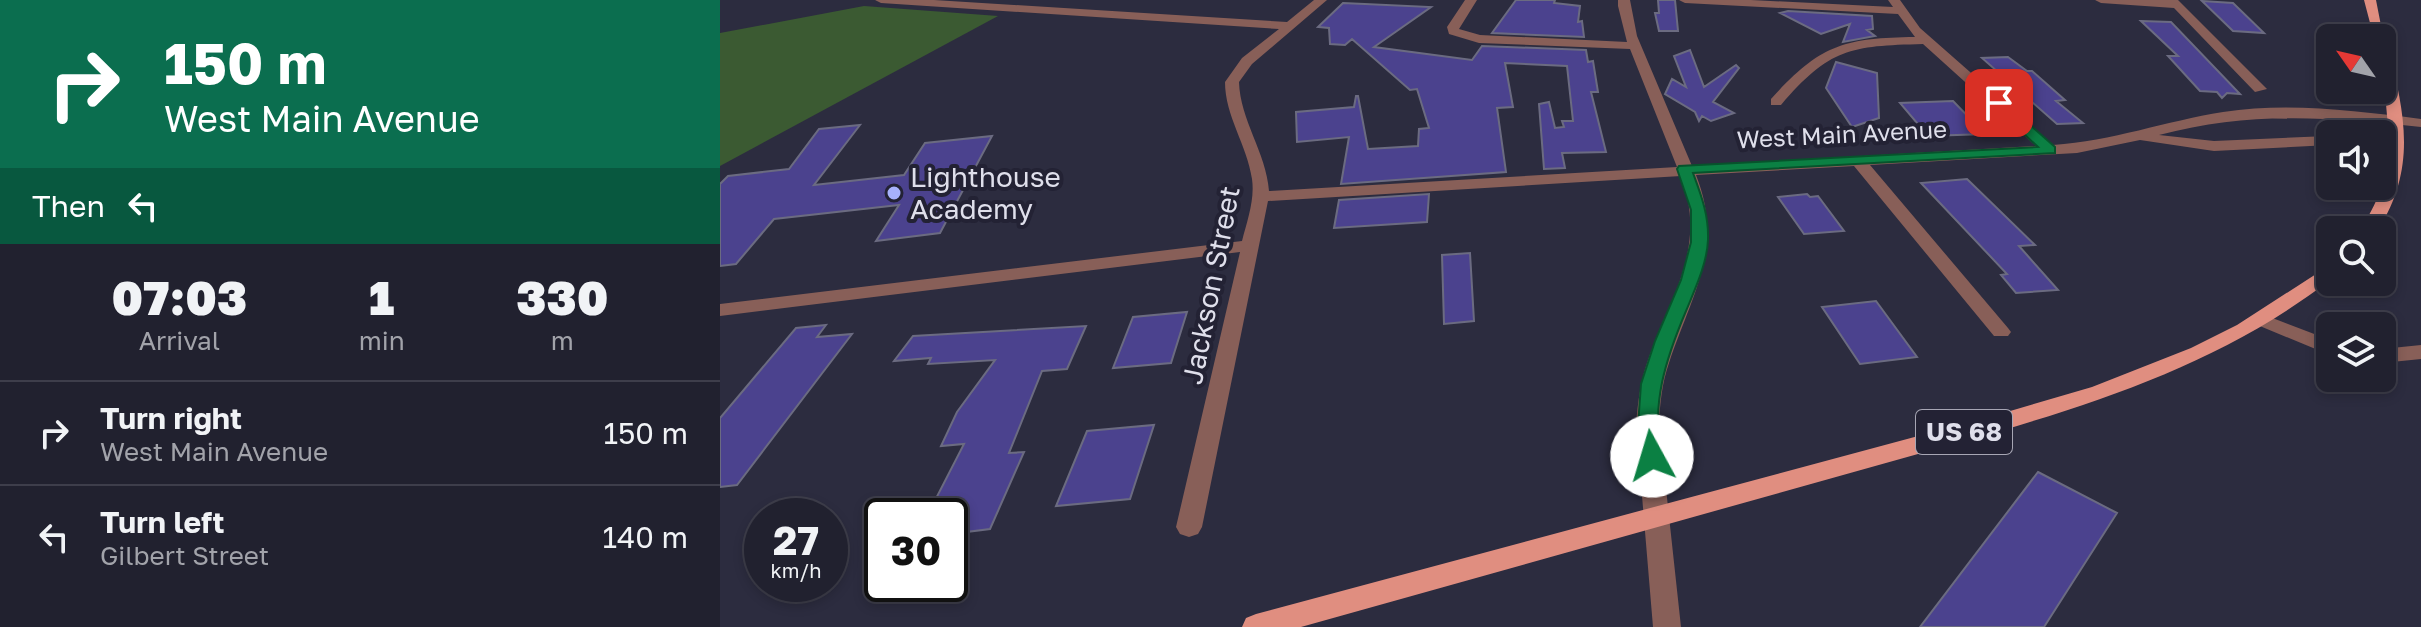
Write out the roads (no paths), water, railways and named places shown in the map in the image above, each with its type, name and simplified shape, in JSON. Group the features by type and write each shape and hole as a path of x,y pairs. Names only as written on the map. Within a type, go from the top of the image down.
{"main road":[{"path":"2370,0 2376,24"},
{"path":"2377,216 2395,175 2399,144 2394,104"},
{"name":"US 68","path":"1256,627 2053,406 2163,368 2262,320 2316,281"}],"street":[{"path":"881,0 1290,26"},
{"path":"1018,9 1036,0"},
{"name":"Jackson Street","path":"1189,527 1261,196 1260,168 1231,87 1247,61 1321,0"},
{"path":"1471,0 1455,22 1453,31 1458,35 1494,40 1635,46"},
{"path":"1624,0 1626,22 1699,210 1700,242 1690,280 1664,341 1651,384 1647,440 1667,627"},
{"path":"1685,0 1897,6 1926,40 2050,150"},
{"path":"2101,0 2174,2 2260,89"},
{"path":"1776,102 1803,69 1825,53 1872,43 1926,40"},
{"name":"West Main Avenue","path":"1261,196 2050,150 2138,137 2204,120 2256,114 2313,113 2421,123"},
{"path":"2138,137 2214,146 2316,142"},
{"path":"1857,160 2001,332"},
{"path":"720,310 1251,245"},
{"path":"2262,320 2316,342"},
{"path":"2396,355 2421,352"}],"place":[{"name":"Lighthouse Academy","path":"894,193"}]}
